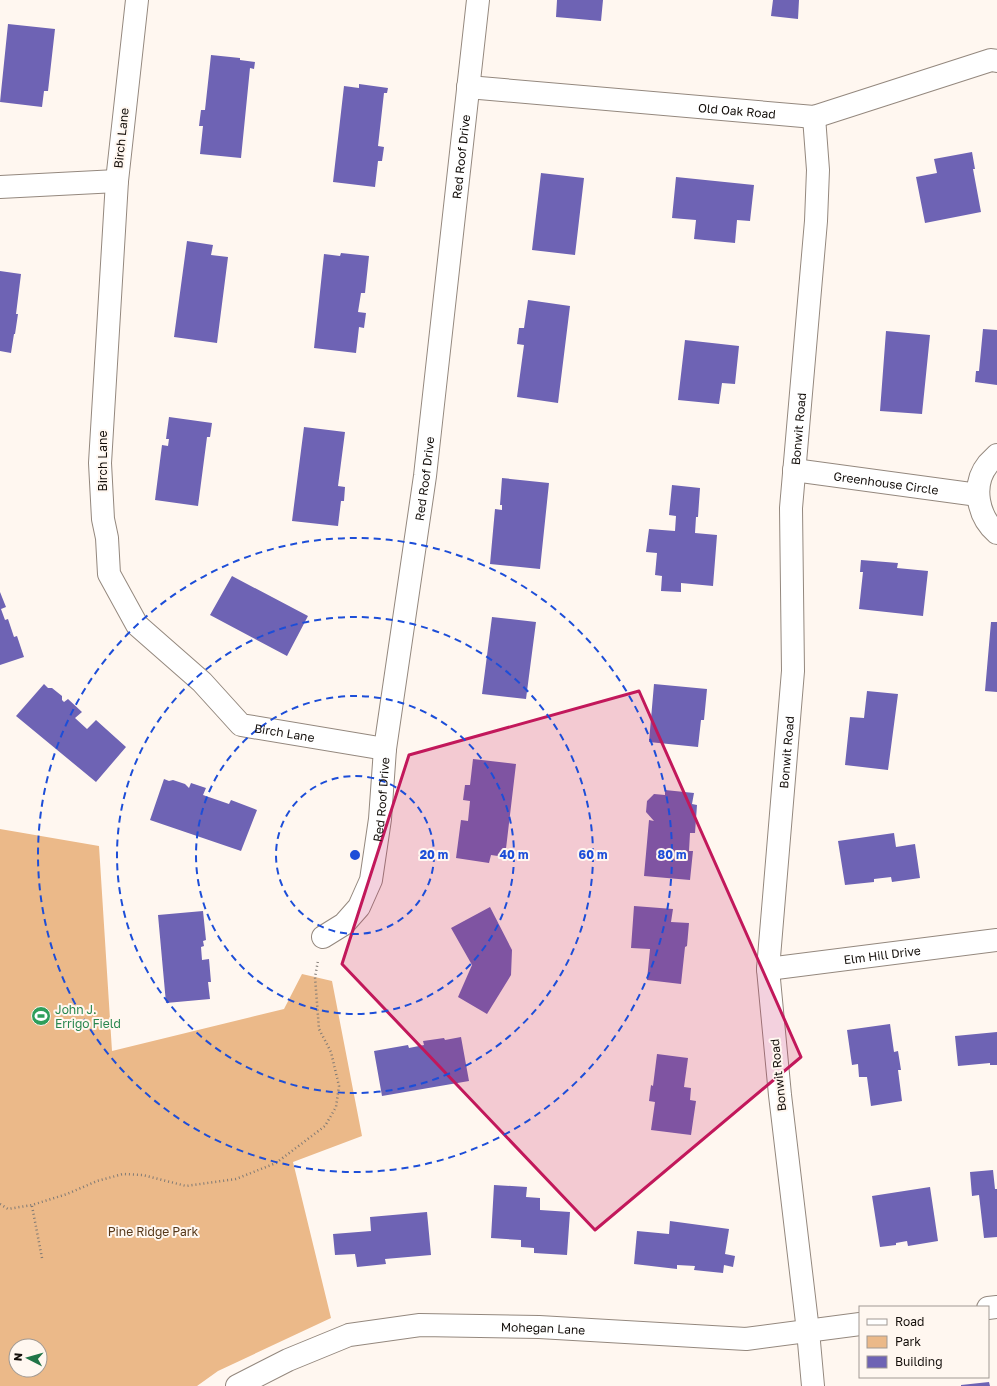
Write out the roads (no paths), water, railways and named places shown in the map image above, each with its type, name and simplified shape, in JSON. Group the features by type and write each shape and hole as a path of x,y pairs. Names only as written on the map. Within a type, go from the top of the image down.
{"street":[{"name":"Birch Lane","path":"137,0 116,181 100,462 103,520 107,538 109,574 137,625 202,682 241,725 385,749"},
{"name":"Red Roof Drive","path":"323,937 344,924 359,907 371,880 380,819 385,749 426,476 478,0"},
{"name":"Old Oak Road","path":"468,87 814,117 991,60 997,61"},
{"name":"Bonwit Road","path":"813,1386 808,1331 780,1095 768,969 793,671 790,508 816,221 818,170 814,117"},
{"path":"0,187 116,181"},
{"path":"997,456 987,465 980,480 978,495 981,512 990,526 997,533"},
{"name":"Greenhouse Circle","path":"794,470 978,495"},
{"name":"Elm Hill Drive","path":"768,969 997,940"},
{"name":"Mohegan Lane","path":"236,1386 288,1360 349,1335 420,1325 539,1327 746,1340 859,1324"}],"place":[{"name":"John J. Errigo Field","path":"41,1016"}],"park label":[{"name":"Pine Ridge Park","path":"153,1231"}]}
